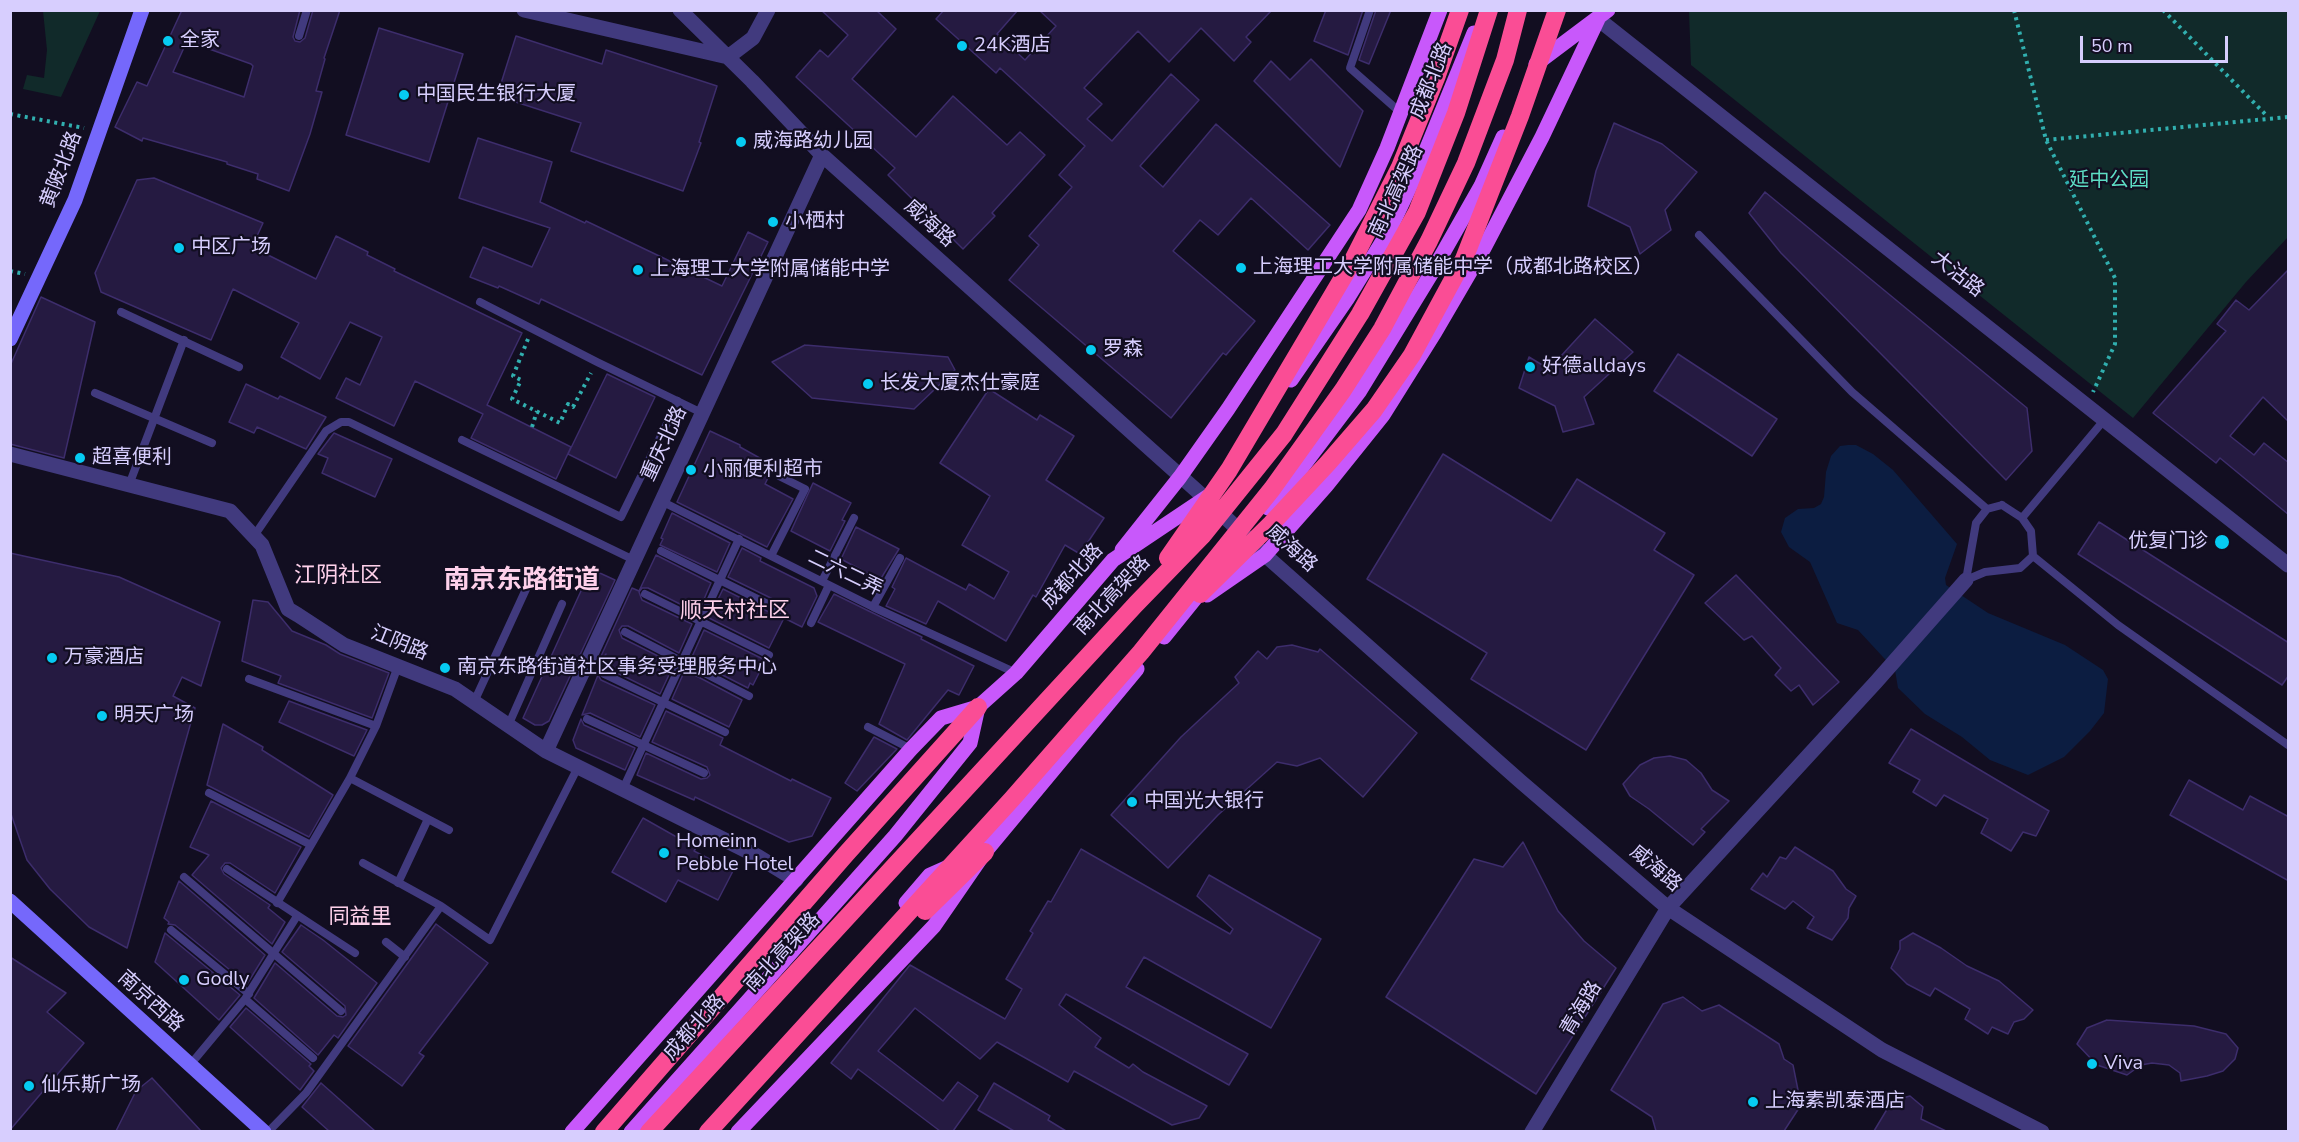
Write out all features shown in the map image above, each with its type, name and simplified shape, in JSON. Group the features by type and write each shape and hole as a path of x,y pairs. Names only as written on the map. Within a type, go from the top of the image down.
{"highway":[{"path":"1136,604 1229,470 1351,264 1400,167 1437,78 1460,10"},
{"name":"南北高架路","path":"649,1131 1136,604 1202,536 1284,435 1360,314 1416,212 1456,112 1489,10"},
{"path":"707,1131 1012,799 1141,652 1272,489 1343,390 1382,329 1429,241 1466,163 1505,60 1518,10"},
{"path":"1141,652 1297,497 1374,410 1406,364 1464,259 1520,116 1558,10"},
{"path":"604,1131 978,707"},
{"path":"724,1131 906,931 985,852"}],"main road":[{"path":"1113,560 1180,477 1290,318 1359,210 1401,113 1440,10"},
{"name":"成都北路","path":"631,1131 895,836 970,743 978,707 1016,673 1113,560 1206,499 1251,439 1347,299 1389,231 1420,165 1481,10"},
{"path":"738,1131 934,926 985,852 1188,608 1244,535 1297,474 1359,392 1431,274 1481,186 1558,10"},
{"path":"1534,66 1603,15"},
{"path":"1188,608 1265,555 1326,486 1383,415 1484,249 1603,15"},
{"path":"1368,191 1420,165"},
{"path":"1481,186 1484,249"},
{"path":"1297,474 1383,415"},
{"path":"573,1131 911,749 942,718 978,707"},
{"path":"707,1131 930,875 985,852"}],"street":[{"name":"黄陂北路","path":"10,339 75,200 142,10"},
{"path":"524,10 728,57 753,39 768,10"},
{"name":"威海路","path":"680,10 822,155 1206,499 1265,555 1520,781 1668,908 1882,1050 2042,1131"},
{"name":"大沽路","path":"1603,15 2289,565"},
{"name":"重庆北路","path":"546,751 822,155"},
{"name":"江阴路","path":"10,454 230,512 262,544 288,609 344,645 455,689 480,710 546,751 757,856 796,880"},
{"name":"青海路","path":"1532,1131 1668,908 1876,682 1964,582"},
{"name":"南京西路","path":"10,902 266,1131"}],"lane":[{"path":"299,36 307,10"},
{"path":"1370,10 1350,68 1401,113"},
{"path":"1699,235 1852,392 1987,509"},
{"path":"480,302 597,362 702,412"},
{"path":"121,312 239,367"},
{"path":"129,485 184,340"},
{"path":"95,393 212,443"},
{"path":"462,440 621,517 678,401"},
{"path":"2022,518 2105,419"},
{"path":"254,536 326,431 341,422 349,422 634,560"},
{"path":"771,556 805,489 779,476"},
{"name":"二六二弄","path":"662,501 873,607 1016,673"},
{"path":"1964,582 1976,523 1987,509 2002,505 2022,518 2031,531 2033,555 2118,625 2289,745"},
{"path":"811,623 854,518"},
{"path":"623,789 739,539"},
{"path":"661,550 780,610"},
{"path":"1964,582 1985,572 2020,568 2033,555"},
{"path":"873,607 900,558"},
{"path":"480,710 527,587"},
{"path":"645,594 702,620 769,655"},
{"path":"508,726 562,604"},
{"path":"625,632 749,696"},
{"path":"278,903 350,778 376,726 398,666"},
{"path":"604,674 725,732"},
{"path":"249,679 376,726"},
{"path":"587,719 704,773"},
{"path":"868,727 911,749"},
{"path":"363,863 441,906 490,940 578,767"},
{"path":"350,778 449,830"},
{"path":"209,793 311,845"},
{"path":"398,883 428,819"},
{"path":"227,869 355,953"},
{"path":"184,877 341,1011"},
{"path":"266,1131 306,1093 441,906"},
{"path":"190,1065 247,997 297,916"},
{"path":"171,930 313,1058"},
{"path":"386,942 405,957"}],"path":[{"path":"2014,10 2046,140 2115,278 2115,344 2088,404"},
{"path":"2163,10 2269,118"},
{"path":"10,114 99,131"},
{"path":"2046,140 2289,117"},
{"path":"533,328 513,376 521,380 512,399 560,423 568,404 573,407 597,362"},
{"path":"532,427 537,411"}],"green space":[{"path":"43,11 100,11 61,97 23,89 27,75 44,78 47,50"},
{"name":"延中公园","path":"1689,11 2288,11 2288,237 2246,282 2133,418 1691,65"}],"water":[{"path":"1856,445 1873,454 1893,470 1957,544 1945,578 1946,585 1988,613 2065,645 2103,670 2108,679 2104,713 2064,757 2028,775 1990,760 1962,737 1925,714 1898,688 1895,670 1858,630 1837,623 1810,562 1789,547 1781,532 1785,518 1798,509 1814,508 1821,504 1831,456 1840,446"}],"building":[{"path":"182,10 300,10 293,37 295,41 300,42 305,38 313,10 340,10 316,91 322,92 310,134 289,191 257,179 258,174 227,164 227,162 143,138 142,141 115,127 137,82 147,86","holes":["187,41 253,66 244,97 173,72"]},
{"path":"821,10 876,10 896,29 852,79 916,137 953,96 1007,145 1020,132 1045,155 992,213 995,216 963,249 888,175 895,168 796,77 820,50 828,57 848,35"},
{"path":"944,10 1018,10 997,34 1025,60 1056,26 1039,10 1272,10 1246,37 1251,42 1234,61 1201,28 1169,62 1138,31 1084,88 1102,104 1087,119 1112,141 1171,74 1199,100 1140,166 1163,187 1216,124 1330,225 1308,250 1251,198 1218,235 1200,220 1173,251 1255,321 1226,355 1223,353 1171,418 1009,280 1039,245 1029,236 1072,187 1059,175 1085,146 1000,68 996,73 936,19"},
{"path":"1326,10 1363,10 1348,55 1314,41"},
{"path":"1376,10 1391,10 1369,64 1359,60"},
{"name":"中国民生银行大厦","path":"379,28 463,54 429,162 346,135"},
{"path":"516,36 602,64 606,50 717,86 699,142 701,143 683,191 571,151 581,123 497,96"},
{"path":"1311,59 1363,111 1340,167 1254,81 1271,61 1290,80"},
{"path":"1614,123 1662,144 1697,172 1665,210 1671,230 1640,254 1630,227 1588,206 1596,171"},
{"path":"478,138 552,162 540,202 585,223 586,221 722,286 748,232 768,242 702,375 541,299 539,304 499,286 498,288 470,277 483,247 532,267 550,228 459,198"},
{"path":"154,178 263,223 252,247 316,279 336,236 368,252 367,255 395,269 394,271 522,333 487,405 571,447 556,479 471,438 483,414 415,381 394,426 336,398 346,378 360,385 382,337 350,322 320,379 281,357 299,323 233,289 211,340 101,292 95,273 137,180"},
{"path":"1765,192 2027,408 2032,451 2006,480 1781,253 1749,213"},
{"path":"2289,269 2289,422 2263,397 2230,436 2254,455 2264,443 2289,463 2289,515 2220,458 2216,463 2153,413 2226,331 2217,324 2236,300 2249,310"},
{"path":"41,297 95,322 64,458 10,444 10,366"},
{"path":"1595,319 1633,352 1584,397 1594,424 1563,432 1555,406 1519,388 1529,357 1549,369"},
{"name":"长发大厦杰仕豪庭","path":"805,345 948,357 955,370 914,409 812,398 772,362"},
{"path":"1678,354 1777,419 1752,456 1654,391"},
{"path":"607,374 655,397 616,478 568,454"},
{"path":"246,384 278,399 280,396 326,417 306,449 257,427 254,433 229,422"},
{"path":"989,389 1037,420 1040,415 1074,436 1046,480 1104,518 1080,554 1065,545 1036,597 1033,595 1006,641 938,601 926,624 886,606 906,558 966,590 969,584 994,599 1009,572 962,545 990,496 940,463"},
{"path":"710,431 740,445 774,466 765,484 793,499 767,547 677,502"},
{"path":"334,433 392,459 375,497 322,473 328,458 318,454"},
{"path":"1443,454 1551,521 1577,479 1665,533 1654,550 1694,575 1586,750 1471,679 1487,653 1367,579"},
{"path":"813,483 851,503 830,551 791,531"},
{"path":"672,513 730,543 717,572 660,545"},
{"path":"2099,522 2289,643 2289,675 2282,685 2078,554"},
{"path":"856,527 899,549 880,580 841,559"},
{"path":"742,548 761,558 760,561 814,588 817,596 802,627 784,618 769,648 709,618 723,589 777,616 783,616 786,612 783,604 728,577"},
{"name":"明天广场","path":"10,553 119,577 220,622 201,686 182,677 173,696 195,708 127,948 89,927 50,889 27,860 10,811"},
{"path":"656,555 711,583 698,613 648,588 642,588 639,592 642,600 692,624 679,653 628,626 622,626 619,630 622,638 674,664 660,694 607,668 600,669 606,654 597,665 632,588 639,591"},
{"path":"591,569 615,580 549,721 542,725 535,725 523,718"},
{"path":"1736,575 1839,682 1813,705 1799,685 1791,691 1775,675 1781,668 1752,636 1744,640 1705,603"},
{"path":"834,594 922,637 921,639 974,666 959,695 948,690 907,740 879,724 905,664 818,622"},
{"path":"253,600 268,602 292,631 326,645 340,654 389,673 372,718 278,683 281,676 242,661"},
{"path":"704,630 763,659 761,664 763,665 753,685 750,683 748,688 691,659"},
{"path":"1292,645 1318,652 1320,649 1417,733 1363,797 1320,758 1297,766 1277,762 1218,815 1168,868 1111,815 1181,737 1239,683 1235,677 1258,651 1267,659 1277,647"},
{"path":"685,670 742,700 729,727 672,699"},
{"path":"598,675 601,680 655,705 640,737 590,713 582,715"},
{"path":"289,701 367,730 354,756 279,722"},
{"path":"666,711 723,738 720,745 791,781 792,779 831,798 812,836 789,842 695,797 694,800 637,775 646,753 701,779 710,775 707,767 652,742"},
{"path":"581,719 584,725 635,748 625,770 576,748 573,740"},
{"path":"223,724 263,747 262,750 333,795 309,837 207,785"},
{"path":"1911,729 2049,811 2036,836 2023,832 2011,851 1981,833 1988,819 1944,795 1936,806 1913,792 1920,780 1889,763"},
{"path":"874,737 897,749 857,791 845,783"},
{"path":"1670,756 1686,760 1701,773 1712,790 1729,801 1701,829 1705,832 1693,845 1630,796 1623,784 1640,765 1654,758"},
{"path":"2189,780 2243,810 2250,796 2289,817 2289,881 2170,815"},
{"path":"211,801 301,847 275,893 230,863 225,863 221,868 224,874 270,905 268,908 285,922 272,944 192,875 209,855 190,847"},
{"path":"643,818 696,848 694,851 733,871 718,900 678,880 666,902 612,872"},
{"path":"1523,842 1558,911 1584,941 1616,968 1536,1094 1386,997 1474,859 1503,867"},
{"path":"1795,847 1833,871 1846,889 1856,896 1849,908 1848,918 1832,940 1807,928 1814,917 1793,901 1785,909 1751,889 1763,873 1767,877 1780,857 1786,859"},
{"path":"1081,849 1230,934 1233,929 1197,896 1209,875 1321,939 1271,1028 1144,957 1126,987 1248,1054 1229,1085 1066,994 1059,1005 1101,1038 1095,1047 1129,1068 1133,1064 1143,1072 1207,1106 1199,1118 1172,1125 1074,1071 1068,1082 997,1042 980,1059 915,1008 878,1051 943,1101 958,1082 978,1096 953,1131 940,1131 858,1069 851,1079 831,1063 910,965 1005,1019 1022,989 1006,979 1033,933 1030,931 1048,901 1051,902"},
{"path":"179,881 265,955 247,984 175,925 168,924 169,922 164,918"},
{"path":"436,924 488,963 419,1053 424,1056 402,1086 348,1046"},
{"path":"301,925 377,983 338,1038 334,1035 318,1055 254,998 275,963 337,1016 346,1015 345,1006 282,952"},
{"path":"165,933 240,995 219,1020 155,962"},
{"path":"1913,933 1941,948 1967,966 1999,981 2033,1010 2024,1019 2014,1022 2008,1034 1992,1027 1988,1034 1965,1019 1970,1009 1935,988 1930,996 1907,984 1891,968 1900,949 1900,941"},
{"name":"仙乐斯广场","path":"10,957 66,993 47,1012 84,1043 10,1130"},
{"path":"1683,997 1702,1011 1719,1005 1779,1044 1784,1059 1793,1065 1801,1105 1784,1131 1656,1131 1652,1117 1611,1090 1663,1004"},
{"path":"246,1008 311,1064 309,1066 314,1071 300,1090 230,1027"},
{"path":"2107,1020 2194,1026 2226,1034 2238,1048 2235,1059 2223,1071 2207,1076 2181,1081 2180,1073 2169,1065 2152,1063 2141,1065 2127,1075 2097,1065 2077,1044 2087,1028"},
{"path":"152,1078 201,1131 116,1131 136,1091"},
{"path":"321,1083 375,1131 329,1131 302,1107"},
{"path":"994,1083 1050,1116 1048,1120 1066,1131 1014,1131 978,1110"},
{"path":"1910,1096 1923,1107 1921,1119 1946,1131 1874,1131 1892,1101"}],"place":[{"name":"全家","path":"168,41"},
{"name":"24K酒店","path":"962,46"},
{"name":"中国民生银行大厦","path":"404,95"},
{"name":"威海路幼儿园","path":"741,142"},
{"name":"小栖村","path":"773,222"},
{"name":"中区广场","path":"179,248"},
{"name":"上海理工大学附属储能中学（成都北路校区）","path":"1241,268"},
{"name":"上海理工大学附属储能中学","path":"638,270"},
{"name":"罗森","path":"1091,350"},
{"name":"好德alldays","path":"1530,367"},
{"name":"长发大厦杰仕豪庭","path":"868,384"},
{"name":"超喜便利","path":"80,458"},
{"name":"小丽便利超市","path":"691,470"},
{"name":"优复门诊","path":"2222,542"},
{"name":"万豪酒店","path":"52,658"},
{"name":"南京东路街道社区事务受理服务中心","path":"445,668"},
{"name":"明天广场","path":"102,716"},
{"name":"中国光大银行","path":"1132,802"},
{"name":"Homeinn Pebble Hotel","path":"664,853"},
{"name":"Godly","path":"184,980"},
{"name":"Viva","path":"2092,1064"},
{"name":"仙乐斯广场","path":"29,1086"},
{"name":"上海素凯泰酒店","path":"1753,1102"}],"district":[{"name":"江阴社区","path":"338,577"},
{"name":"南京东路街道","path":"522,582"},
{"name":"顺天村社区","path":"735,612"},
{"name":"同益里","path":"360,918"}]}
